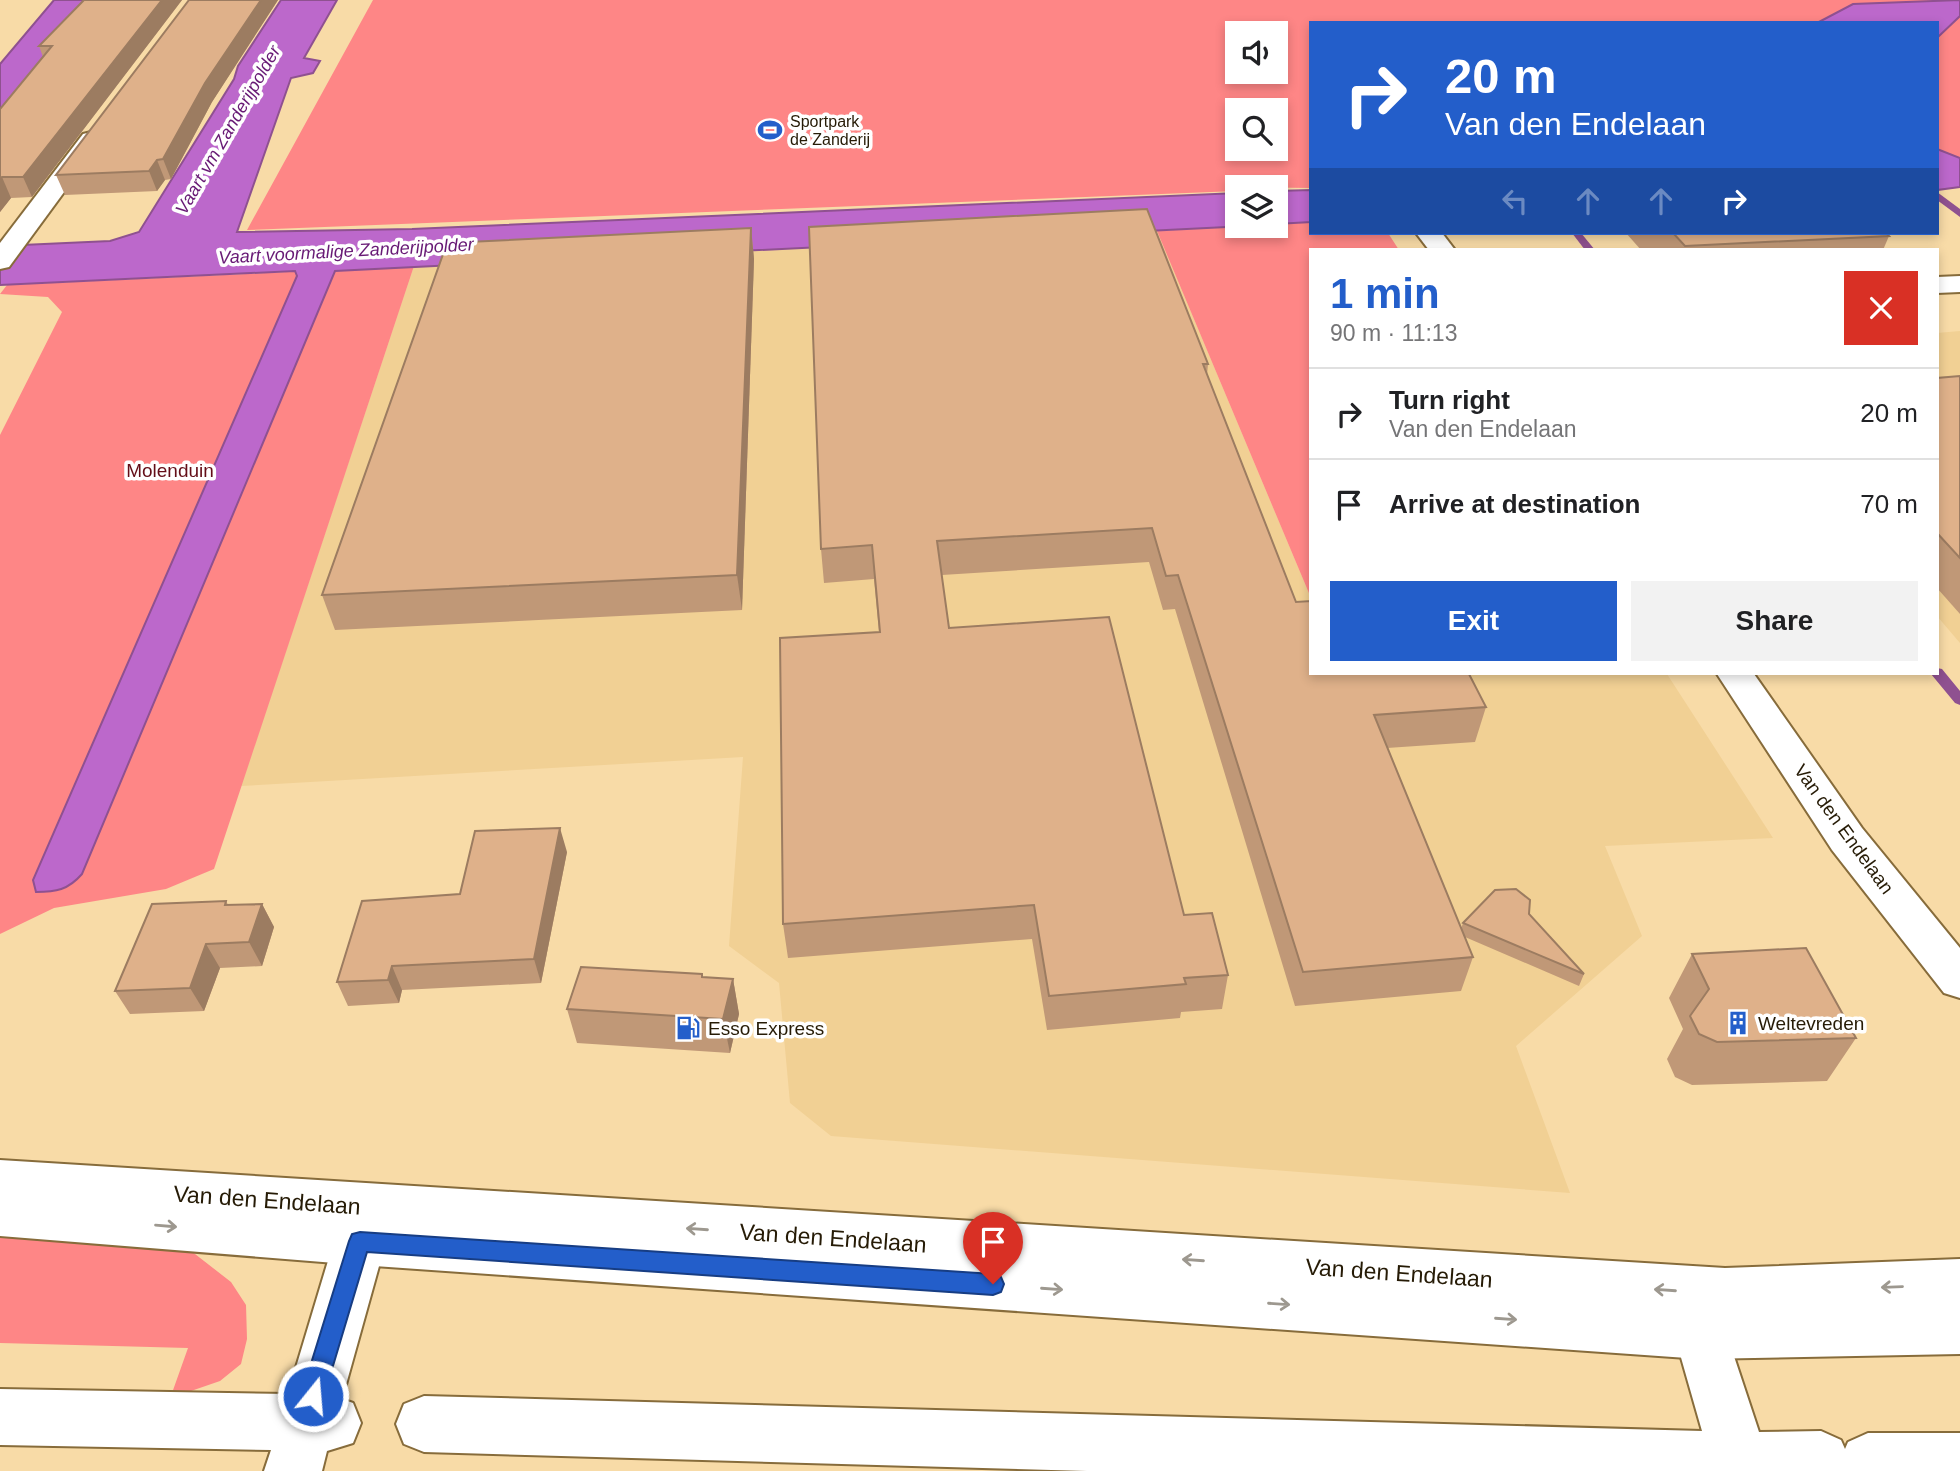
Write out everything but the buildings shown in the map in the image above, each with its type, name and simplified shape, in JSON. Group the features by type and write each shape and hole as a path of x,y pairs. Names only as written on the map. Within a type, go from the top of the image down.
{"main road":[{"path":"0,261 106,119"},
{"path":"1939,285 1960,284"},
{"name":"Van den Endelaan","path":"1736,675 1847,839 1960,980"},
{"name":"Van den Endelaan","path":"0,1183 1725,1293 1960,1284"},
{"name":"Van den Endelaan","path":"0,1213 360,1241 1701,1333 1960,1328"},
{"path":"0,1417 310,1438 360,1241"},
{"path":"1701,1333 1740,1461"},
{"path":"424,1424 1740,1461 1863,1464 1960,1462"}],"shaded area":[{"path":"1157,231 1309,593 1309,675 1668,675 1773,838 1605,846 1642,936 1516,1046 1570,1193 831,1136 790,1103 779,983 729,946 743,757 241,786 414,266"},
{"path":"1960,331 1960,643 1939,618 1939,333"}],"green space":[{"name":"Sportpark de Zanderij","path":"373,0 1960,0 1960,158 1939,159 1939,21 1309,21 1309,188 1288,188 1288,175 1225,175 1225,191 247,230"},
{"path":"1309,222 1309,235 1389,235 1398,248 1309,248 1309,593 1157,231 1225,227 1225,238 1288,238 1288,223"},
{"name":"Molenduin","path":"414,266 214,869 166,889 54,908 0,934 0,435 62,312 48,297 0,294 7,285"},
{"path":"0,1230 177,1240 231,1282 246,1305 247,1339 241,1364 220,1381 191,1391 172,1393 188,1348 0,1343"}],"water":[{"path":"54,0 101,0 0,119 0,64"},
{"path":"281,0 337,0 304,58 320,61 313,73 291,78 237,232 412,229 1225,194 1225,227 335,271 82,874 72,884 61,889 36,892 33,880 297,276 295,271 0,285 0,246 110,241 139,232 234,79 238,66"},
{"path":"1960,0 1960,16 1939,36 1939,21 1821,21 1853,4"},
{"path":"1939,150 1960,158 1960,187 1939,190"},
{"path":"1309,190 1309,222 1288,223 1288,191"}],"waterway":[{"path":"1939,197 1960,214"},
{"path":"1578,235 1588,248"},
{"path":"1939,674 1960,700"}],"place":[{"name":"Sportpark de Zanderij","path":"770,130"},
{"name":"Weltevreden","path":"1738,1023"},
{"name":"Esso Express","path":"688,1028"}],"route":[{"path":"313,1396 360,1241 993,1284"}],"water label":[{"name":"Vaart vm Zanderijpolder","path":"228,130"},
{"name":"Vaart voormalige Zanderijpolder","path":"346,251"}]}
